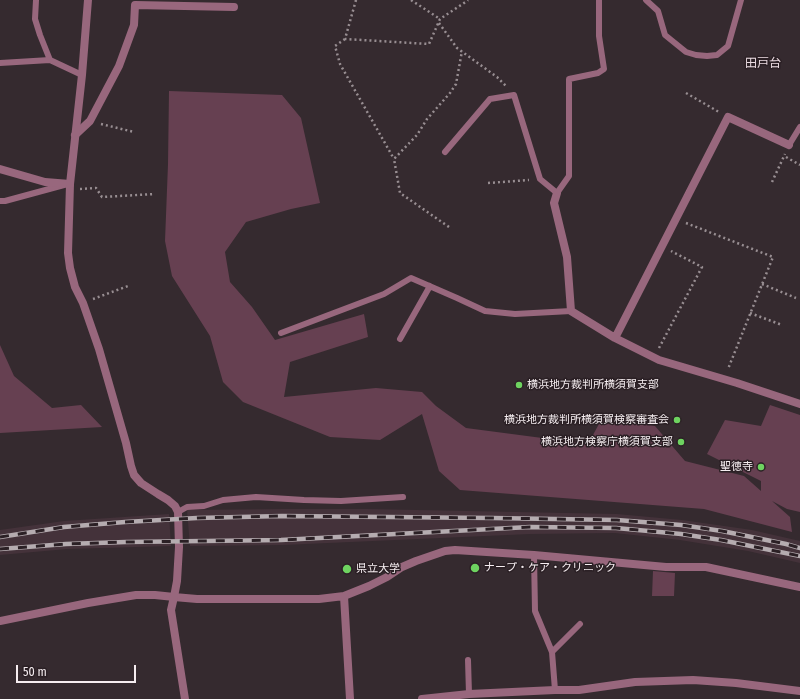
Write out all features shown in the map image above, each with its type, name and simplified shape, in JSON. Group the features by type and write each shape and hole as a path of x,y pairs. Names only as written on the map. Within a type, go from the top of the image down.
{"street":[{"path":"88,0 82,75 74,135 70,187 68,253 70,268 75,287 83,303 115,402 134,475 147,488 168,500 175,506 178,512 179,547 177,581 171,610 185,699"},
{"path":"74,135 90,121 119,66 134,25 135,3 234,7"},
{"path":"614,338 728,117 789,144"},
{"path":"0,169 45,182 70,187"},
{"path":"557,193 554,203 567,257 571,311 614,338 660,360 800,404"},
{"path":"0,621 136,595 155,595 197,599 318,599 344,596 369,586 402,567 416,561 445,551 455,550 534,555 666,567 706,567 800,587"},
{"path":"344,596 350,699"},
{"path":"422,699 469,694 579,690 635,682 693,680 800,691"},
{"path":"579,690 580,699"}],"lane":[{"path":"36,0 36,19 40,35 50,60"},
{"path":"445,152 490,99 514,95 540,179 557,193 569,176 569,79 598,73 604,69 599,36 599,0"},
{"path":"646,0 658,11 665,35 686,52 707,56 717,55 728,46 741,0"},
{"path":"0,63 50,60 82,75"},
{"path":"789,144 800,127"},
{"path":"0,201 70,187"},
{"path":"281,333 384,294 411,278 485,311 515,314 571,311"},
{"path":"400,339 430,286"},
{"path":"178,512 187,507 204,506 223,500 256,497 341,501 404,497"},
{"path":"534,555 535,611 552,652 555,690"},
{"path":"552,652 580,624"},
{"path":"468,660 469,694"}],"path":[{"path":"345,39 356,0"},
{"path":"411,0 439,21 457,48 497,77 514,95"},
{"path":"449,227 400,193 394,159 340,64 335,46 345,39 429,44 439,21 468,0"},
{"path":"394,159 417,135 427,119 456,84 462,52"},
{"path":"686,93 728,117"},
{"path":"90,121 134,132"},
{"path":"772,182 789,144"},
{"path":"784,156 800,165"},
{"path":"488,183 540,179"},
{"path":"70,187 96,188 102,196 155,194"},
{"path":"676,219 773,257 724,379"},
{"path":"655,357 702,267 662,246"},
{"path":"762,284 796,298"},
{"path":"83,303 128,286"},
{"path":"750,313 782,325"}],"shaded area":[{"path":"169,91 282,95 301,118 320,203 291,209 246,222 225,252 230,282 252,307 275,340 364,314 368,337 290,362 284,397 376,388 422,392 436,406 466,428 588,444 605,413 655,426 685,461 744,476 761,491 761,481 707,454 725,420 761,426 770,405 800,415 800,512 787,509 772,501 790,517 792,532 704,509 460,490 439,471 422,414 380,440 330,437 243,402 223,382 210,336 172,276 165,241"},
{"path":"0,345 14,376 52,408 81,405 102,427 0,433"},
{"path":"368,509 617,514 682,520 752,530 800,541 800,563 748,551 680,540 615,533 530,534 283,545 190,546 187,510"},
{"path":"169,514 171,546 67,549 0,555 0,530 64,521"},
{"path":"653,571 675,573 674,596 652,596"}],"railway":[{"path":"0,537 64,527 197,518 282,516 492,518 617,520 681,525 722,531 800,548"},
{"path":"0,549 66,544 126,542 281,540 530,527 616,528 681,534 721,540 800,556"}],"place":[{"name":"横浜地方裁判所横須賀支部","path":"519,385"},
{"name":"横浜地方裁判所横須賀検察審査会","path":"677,420"},
{"name":"横浜地方検察庁横須賀支部","path":"681,442"},
{"name":"聖徳寺","path":"761,467"},
{"name":"ナープ・ケア・クリニック","path":"475,568"},
{"name":"県立大学","path":"347,569"}],"district":[{"name":"田戸台","path":"763,64"}]}
